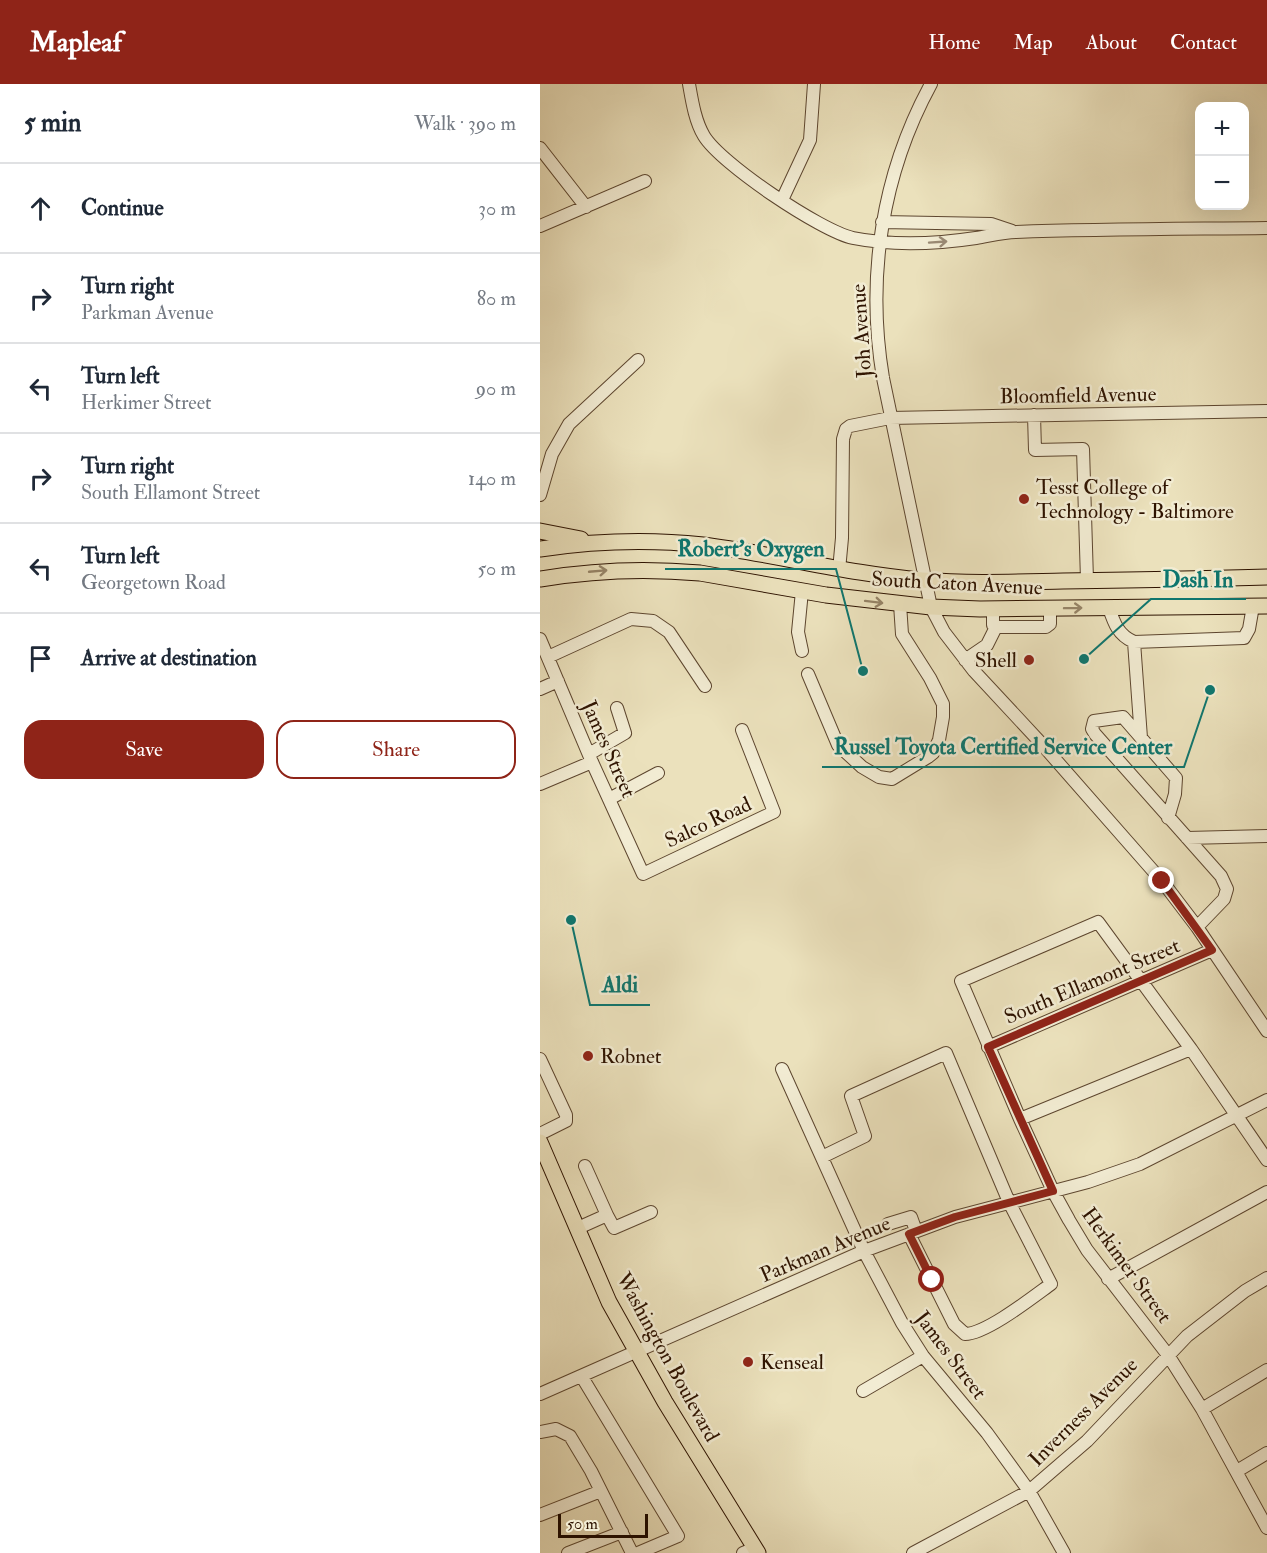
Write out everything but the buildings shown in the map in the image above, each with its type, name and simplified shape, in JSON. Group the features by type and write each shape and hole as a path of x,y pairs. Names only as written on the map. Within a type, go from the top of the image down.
{"main road":[{"name":"South Caton Avenue","path":"540,531 598,543"},
{"name":"South Caton Avenue","path":"540,549 638,541 702,545 839,570 924,580 977,582 1267,578"},
{"name":"South Caton Avenue","path":"540,579 634,569 700,573 802,591 931,607 993,609 1260,606"},
{"name":"Washington Boulevard","path":"540,1142 609,1302 636,1353 752,1551"}],"street":[{"path":"689,84 692,106 704,136 746,176 814,221 851,237 879,242 936,243 1013,232 1267,228"},
{"path":"782,200 810,140 814,84"},
{"name":"Joh Avenue","path":"931,84 904,142 882,222 875,304 876,333 890,418 931,607 944,632 965,660 1162,881 1197,927 1267,1031"},
{"path":"540,148 585,207"},
{"path":"540,226 645,181"},
{"path":"882,222 991,224 1013,232"},
{"path":"540,495 552,454 569,424 638,360"},
{"name":"Bloomfield Avenue","path":"839,570 842,538 843,439 846,429 850,426 890,418 1267,411"},
{"path":"1034,415 1035,450 1083,448 1087,580"},
{"path":"802,591 798,632 802,651"},
{"path":"808,674 838,745 848,756 870,772 879,777 892,779 931,755 939,740 943,704 930,678 902,634 900,604"},
{"path":"1109,608 1115,626 1125,638 1134,642 1244,638 1260,606"},
{"path":"996,627 1046,627 1050,624 1050,608"},
{"path":"993,609 993,624 996,627"},
{"path":"548,657 631,620 653,621 669,632 705,686"},
{"path":"965,660 987,645 996,627"},
{"name":"James Street","path":"540,639 643,874"},
{"path":"1134,642 1141,738"},
{"path":"540,689 558,681"},
{"path":"540,784 591,758 625,733 617,708"},
{"path":"1168,818 1175,794 1176,778 1123,717 1094,721 1092,729 1168,818 1221,876 1227,889 1224,899 1197,927"},
{"name":"Salco Road","path":"643,874 774,812 742,730"},
{"path":"609,799 658,773"},
{"path":"1187,838 1267,836"},
{"name":"Herkimer Street","path":"1142,980 1098,922 961,981 1053,1191 1087,1250 1168,1355 1202,1409 1267,1528"},
{"name":"South Ellamont Street","path":"988,1047 1212,950"},
{"path":"1142,980 1267,1160"},
{"path":"1020,1119 1191,1049"},
{"path":"822,1157 865,1136 851,1096 946,1053 1009,1202 1051,1284 993,1323 971,1334 965,1334 954,1324 913,1233 911,1217 888,1224"},
{"path":"540,1059 566,1115 566,1121 540,1134"},
{"name":"James Street","path":"782,1069 864,1251 887,1296 923,1356 987,1433 1029,1491 1064,1553"},
{"name":"Parkman Avenue","path":"540,1394 864,1251 955,1217 1106,1176 1140,1164 1267,1100"},
{"path":"585,1166 614,1228 651,1212"},
{"path":"1108,1279 1267,1192"},
{"path":"578,1228 607,1215"},
{"name":"Inverness Avenue","path":"913,1553 1029,1491 1087,1441 1187,1336 1245,1291 1267,1278"},
{"path":"863,1391 923,1356"},
{"path":"1202,1409 1267,1370"},
{"path":"582,1377 678,1536 638,1553"},
{"path":"540,1432 555,1429 570,1436 632,1553"},
{"path":"1237,1471 1267,1453"},
{"path":"540,1515 601,1491"},
{"path":"568,1553 622,1532"}],"place":[{"name":"Tesst College of Technology - Baltimore","path":"1024,499"},
{"name":"Dash In","path":"1084,659"},
{"name":"Shell","path":"1029,660"},
{"name":"Robert's Oxygen","path":"863,671"},
{"name":"Russel Toyota Certified Service Center","path":"1210,690"},
{"name":"Aldi","path":"571,920"},
{"name":"Robnet","path":"588,1056"},
{"name":"Kenseal","path":"748,1362"}],"route":[{"path":"932,1280 909,1234 955,1217 1053,1191 988,1047 1212,950 1162,881"}]}
